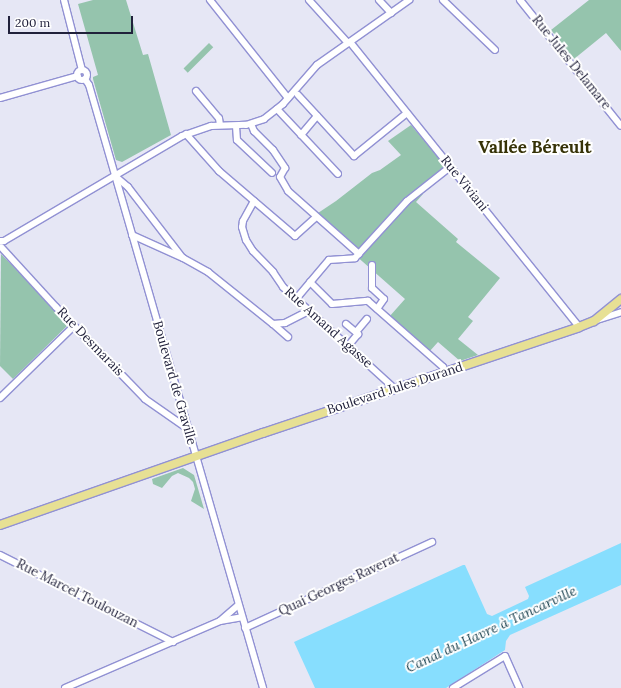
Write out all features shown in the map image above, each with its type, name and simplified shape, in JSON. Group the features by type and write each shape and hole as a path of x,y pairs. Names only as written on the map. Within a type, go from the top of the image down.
{"main road":[{"name":"Boulevard Jules Durand","path":"0,525 263,433 579,327 594,321 621,299"}],"street":[{"path":"64,0 82,70 87,73 85,79 80,79 78,76"},
{"path":"210,0 288,98"},
{"name":"Rue Viviani","path":"309,0 349,42 579,327"},
{"path":"379,0 391,13"},
{"path":"3,242 115,176 158,148 186,134 220,125 236,126 251,124 264,119 288,98 317,65 409,0"},
{"path":"443,0 495,50"},
{"name":"Rue Jules Delamare","path":"520,0 621,126"},
{"path":"0,98 78,76 78,73 82,70"},
{"name":"Boulevard de Graville","path":"85,79 115,176 263,688"},
{"path":"196,91 219,118 220,125"},
{"path":"298,95 354,156 406,113"},
{"path":"277,109 338,174"},
{"path":"301,135 317,116"},
{"path":"251,124 254,131 273,150 285,168 280,177 288,191 358,254"},
{"path":"236,126 236,140 272,173"},
{"path":"186,134 219,171 295,236 316,217"},
{"path":"296,299 329,260 355,258 407,201 450,167"},
{"path":"115,176 128,188 183,258"},
{"name":"Rue Amand Agasse","path":"254,202 243,221 242,228 246,240 253,251 273,272 282,287 395,389"},
{"path":"132,235 183,258 208,272 288,337"},
{"name":"Rue Desmarais","path":"3,242 74,326 145,399 188,429"},
{"path":"372,265 372,288 384,298 377,309"},
{"path":"310,282 332,304 368,301 446,372"},
{"path":"272,324 285,323 309,311"},
{"name":"Boulevard Jules Durand","path":"594,321 621,312"},
{"path":"348,346 358,334 356,332 367,319"},
{"path":"346,324 356,332"},
{"path":"0,398 74,326"},
{"name":"Quai Georges Raverat","path":"245,628 432,542"},
{"name":"Rue Marcel Toulouzan","path":"0,555 153,633 166,636 173,642"},
{"path":"220,621 238,605"},
{"path":"65,688 220,621 242,617"},
{"name":"Rue Marcel Toulouzan","path":"153,633 166,645"},
{"path":"453,688 505,656 519,688"}],"green space":[{"path":"93,0 126,0 143,55 148,54 171,135 122,162 116,160 93,79 93,77 98,75 78,4"},
{"path":"589,0 621,0 621,51 606,33 574,59 551,30"},
{"path":"209,43 213,47 188,73 184,68"},
{"path":"411,125 450,171 423,190 423,194 416,202 458,239 456,242 500,278 468,317 473,321 458,339 478,355 460,361 438,342 429,352 389,317 405,299 312,217 336,201 372,173 380,170 401,155 388,141"},
{"path":"1,254 69,324 13,379 0,366"},
{"path":"183,468 194,475 204,509 191,501 195,489 193,482 189,478 178,473 172,476 162,488 153,484 152,479"}],"water":[{"name":"Canal du Havre à Tancarville","path":"621,543 621,585 510,635 506,641 505,650 446,688 315,688 294,642 463,565 465,565 487,614 492,616 528,599 529,596 525,587"}],"district":[{"name":"Vallée Béreult","path":"535,148"}]}
